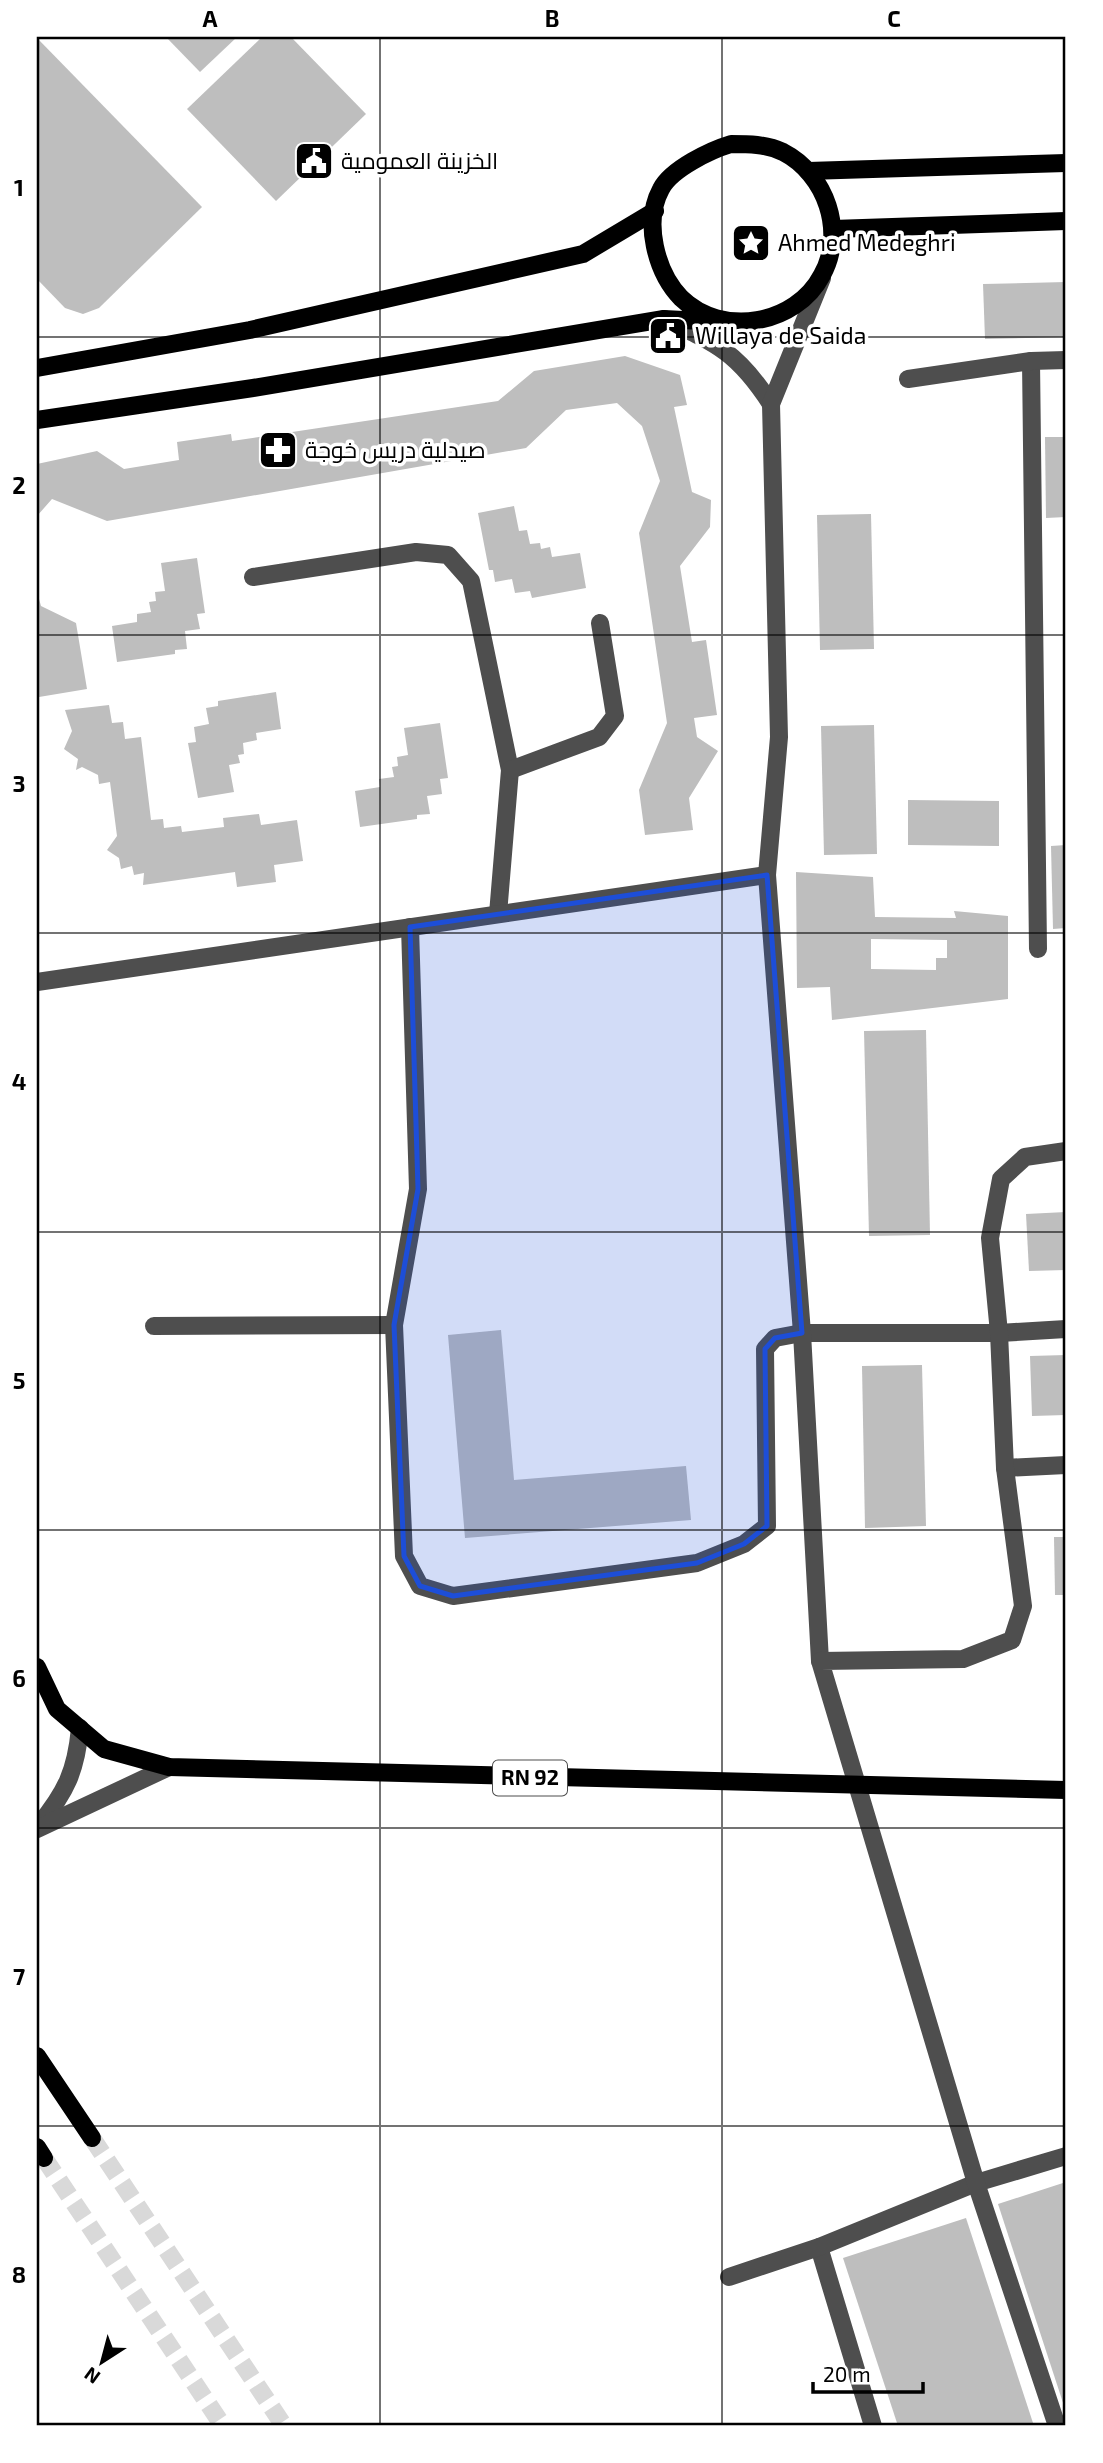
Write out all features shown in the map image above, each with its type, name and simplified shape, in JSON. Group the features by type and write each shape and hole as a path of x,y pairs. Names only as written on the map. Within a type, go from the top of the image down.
{"main road":[{"path":"37,419 253,388 664,319 740,323 771,318 792,308 815,287 824,272 833,229 827,199 808,171 783,152 762,145 731,144 702,152 661,187 655,211 654,241 662,271 681,298 708,315 740,323"},
{"path":"808,171 1066,163"},
{"path":"37,368 250,330 583,254 655,211"},
{"path":"833,229 1066,221"},
{"name":"RN 92","path":"37,1667 57,1709 104,1749 169,1768 1066,1790"},
{"path":"37,2056 92,2138"}],"street":[{"path":"824,272 771,404 779,737 767,875 802,1333 820,1661 976,2183 1057,2426"},
{"path":"664,319 712,341 740,362 749,370 771,404"},
{"path":"908,379 1031,362 1066,360"},
{"path":"1031,362 1038,948"},
{"path":"253,577 416,552 448,555 471,580 510,770 498,914"},
{"path":"510,770 599,737 615,716 600,622"},
{"path":"37,982 767,875"},
{"path":"410,927 418,1189 394,1325 404,1556 420,1586 453,1596 697,1563 744,1544 767,1526 765,1349 775,1338 802,1333 999,1333 1066,1329"},
{"path":"820,1661 963,1659 1012,1640 1023,1606 1005,1468 999,1333 990,1238 1001,1179 1025,1157 1066,1151"},
{"path":"154,1326 394,1325"},
{"path":"1005,1468 1066,1465"},
{"path":"37,1828 63,1796 77,1759 80,1728"},
{"path":"37,1828 169,1768"},
{"path":"729,2277 819,2247 976,2183 1066,2156"},
{"path":"819,2247 873,2426"}],"highlighted area":[{"path":"767,875 802,1333 775,1338 765,1349 767,1526 744,1544 697,1563 453,1596 420,1586 404,1556 394,1325 418,1189 410,927"}],"building":[{"path":"166,37 237,37 200,72"},
{"path":"262,37 291,37 366,114 276,201 187,109"},
{"path":"38,39 202,207 99,308 83,314 65,308 37,279"},
{"path":"1066,282 1066,337 985,339 983,284"},
{"path":"625,356 680,375 687,405 674,407 692,492 711,500 710,527 680,566 692,642 706,640 717,715 694,718 697,737 718,751 689,798 693,830 645,835 639,790 667,723 639,533 660,481 642,426 617,403 566,410 526,448 107,521 52,499 37,516 37,464 97,451 124,469 179,460 177,442 231,434 232,441 498,401 534,371"},
{"path":"1045,437 1066,437 1066,517 1046,518"},
{"path":"514,506 519,531 527,530 530,544 540,543 541,549 550,547 552,557 580,553 586,588 532,598 530,591 515,593 512,579 495,582 493,570 489,570 478,513"},
{"path":"871,514 874,649 820,650 817,515"},
{"path":"197,558 205,613 197,614 200,629 185,631 187,649 175,650 175,654 117,662 112,626 137,622 137,614 151,612 149,602 156,601 155,592 165,591 161,563"},
{"path":"37,592 41,606 76,623 87,689 39,697"},
{"path":"276,692 281,729 256,733 257,740 243,743 244,754 238,755 240,763 229,765 234,792 198,798 188,743 196,742 194,727 209,724 206,708 218,706 218,701"},
{"path":"109,705 112,723 123,722 125,739 141,737 151,820 163,819 164,828 181,826 182,832 224,827 223,818 259,814 261,825 297,820 303,861 274,865 276,882 237,887 235,872 143,885 144,873 134,875 132,866 121,869 119,858 107,850 117,836 110,782 99,784 98,775 82,767 76,770 78,759 64,749 72,731 65,710"},
{"path":"440,723 448,778 440,779 442,794 427,796 430,814 417,815 417,819 360,827 355,791 380,787 379,779 394,777 392,767 398,766 397,757 408,755 404,728"},
{"path":"874,725 877,854 824,855 821,726"},
{"path":"908,800 999,801 999,846 908,845"},
{"path":"1066,845 1066,928 1053,929 1051,846"},
{"path":"796,872 873,877 875,917 956,918 954,911 1008,916 1008,999 832,1020 830,987 797,988","holes":["871,939 947,940 947,958 936,958 936,970 871,969"]},
{"path":"926,1030 930,1235 869,1236 864,1031"},
{"path":"1066,1212 1066,1270 1029,1271 1026,1214"},
{"path":"501,1330 514,1480 686,1466 691,1520 465,1538 448,1335"},
{"path":"1066,1355 1066,1415 1032,1416 1030,1356"},
{"path":"922,1365 926,1526 865,1528 862,1366"},
{"path":"1054,1537 1066,1537 1066,1595 1055,1595"},
{"path":"1066,2182 1066,2412 998,2204"},
{"path":"966,2218 1034,2426 898,2426 843,2258"}],"tunnel":[{"path":"92,2138 284,2426"},
{"path":"44,2158 223,2426"}],"place":[{"name":"الخزينة العمومية","path":"314,161"},
{"name":"Ahmed Medeghri","path":"751,243"},
{"name":"Willaya de Saida","path":"668,336"},
{"name":"صيدلية دريس خوجة","path":"278,450"}]}
